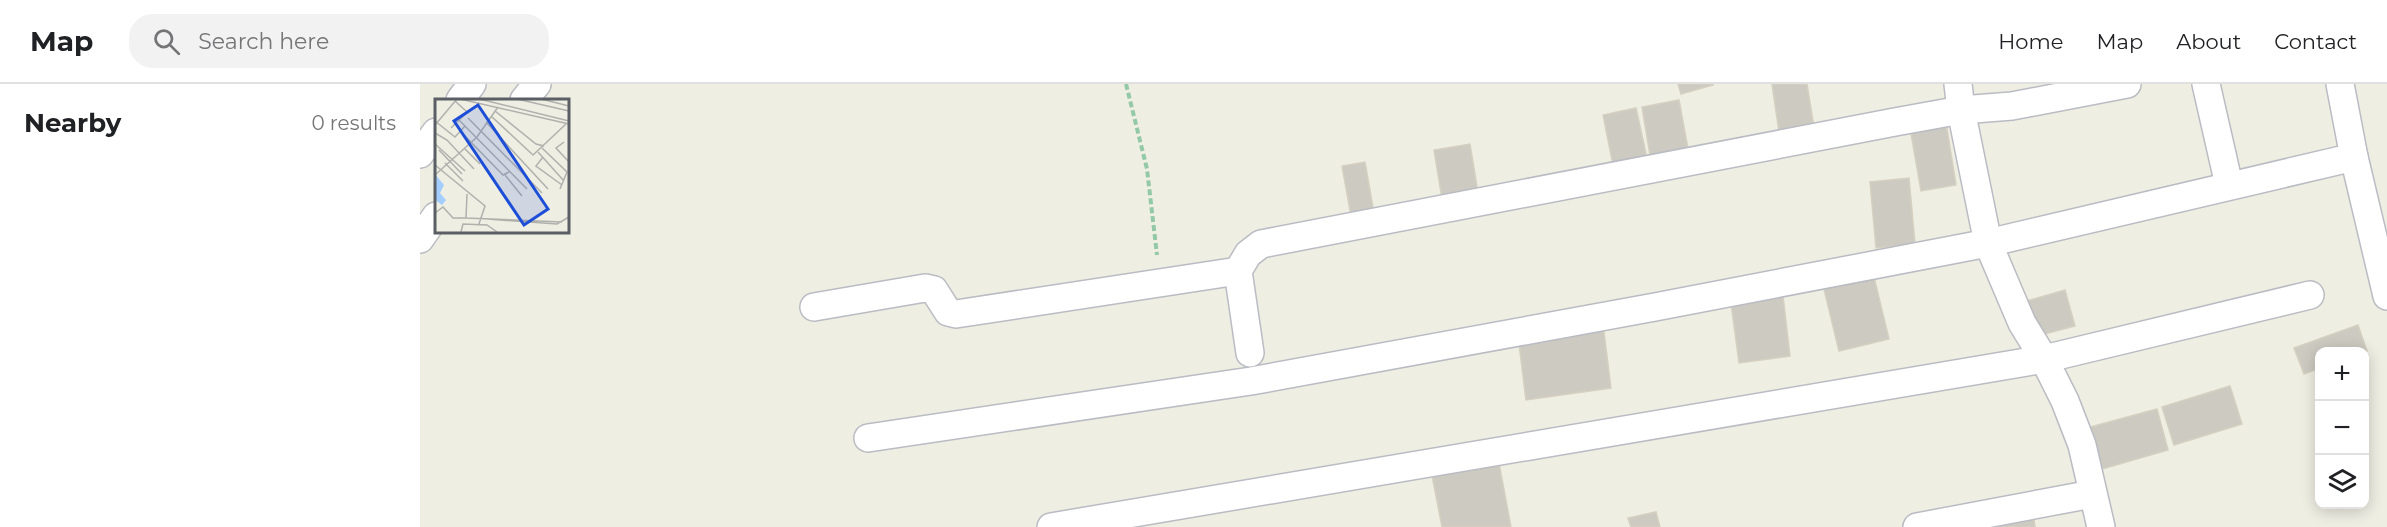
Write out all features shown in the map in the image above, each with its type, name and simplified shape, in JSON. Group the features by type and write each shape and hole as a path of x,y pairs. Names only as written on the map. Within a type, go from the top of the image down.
{"street":[{"path":"461,99 472,84"},
{"path":"525,99 537,84"},
{"path":"1250,353 1238,271 1248,254 1261,244 1960,97 2012,106 2127,84"},
{"path":"2206,84 2229,185"},
{"path":"2340,84 2354,157 2387,296"},
{"path":"1960,97 1988,243 2022,323 2044,359 2082,445 2101,527"},
{"path":"420,154 435,133"},
{"path":"868,438 1251,381 1988,243 2354,157"},
{"path":"420,239 435,217"},
{"path":"814,307 926,288 934,290 948,312 956,314 1238,271"},
{"path":"1051,527 2044,359 2310,295"},
{"path":"1917,527 2092,494"}],"path":[{"path":"1126,84 1147,169 1160,283"}],"building":[{"path":"1678,84 1713,84 1713,85 1681,94"},
{"path":"1772,84 1807,84 1814,127 1779,132"},
{"path":"1679,100 1689,154 1651,161 1642,107"},
{"path":"1636,108 1648,163 1614,170 1603,115"},
{"path":"1945,116 1956,185 1921,191 1909,122"},
{"path":"1470,144 1479,199 1443,205 1434,150"},
{"path":"1365,162 1374,213 1351,216 1342,166"},
{"path":"1909,178 1915,244 1876,248 1870,182"},
{"path":"1873,273 1889,339 1839,351 1823,285"},
{"path":"2065,290 2075,326 2033,337 2023,302"},
{"path":"1783,296 1790,356 1739,363 1731,303"},
{"path":"1603,324 1611,388 1526,400 1518,336"},
{"path":"2358,325 2366,347 2315,347 2315,370 2304,374 2294,348"},
{"path":"2230,386 2242,424 2174,445 2162,407"},
{"path":"2157,409 2168,450 2095,471 2083,429"},
{"path":"1498,458 1511,527 1442,527 1431,470"},
{"path":"1656,512 1660,527 1631,527 1628,518"},
{"path":"2033,512 2035,527 1983,527"}]}
